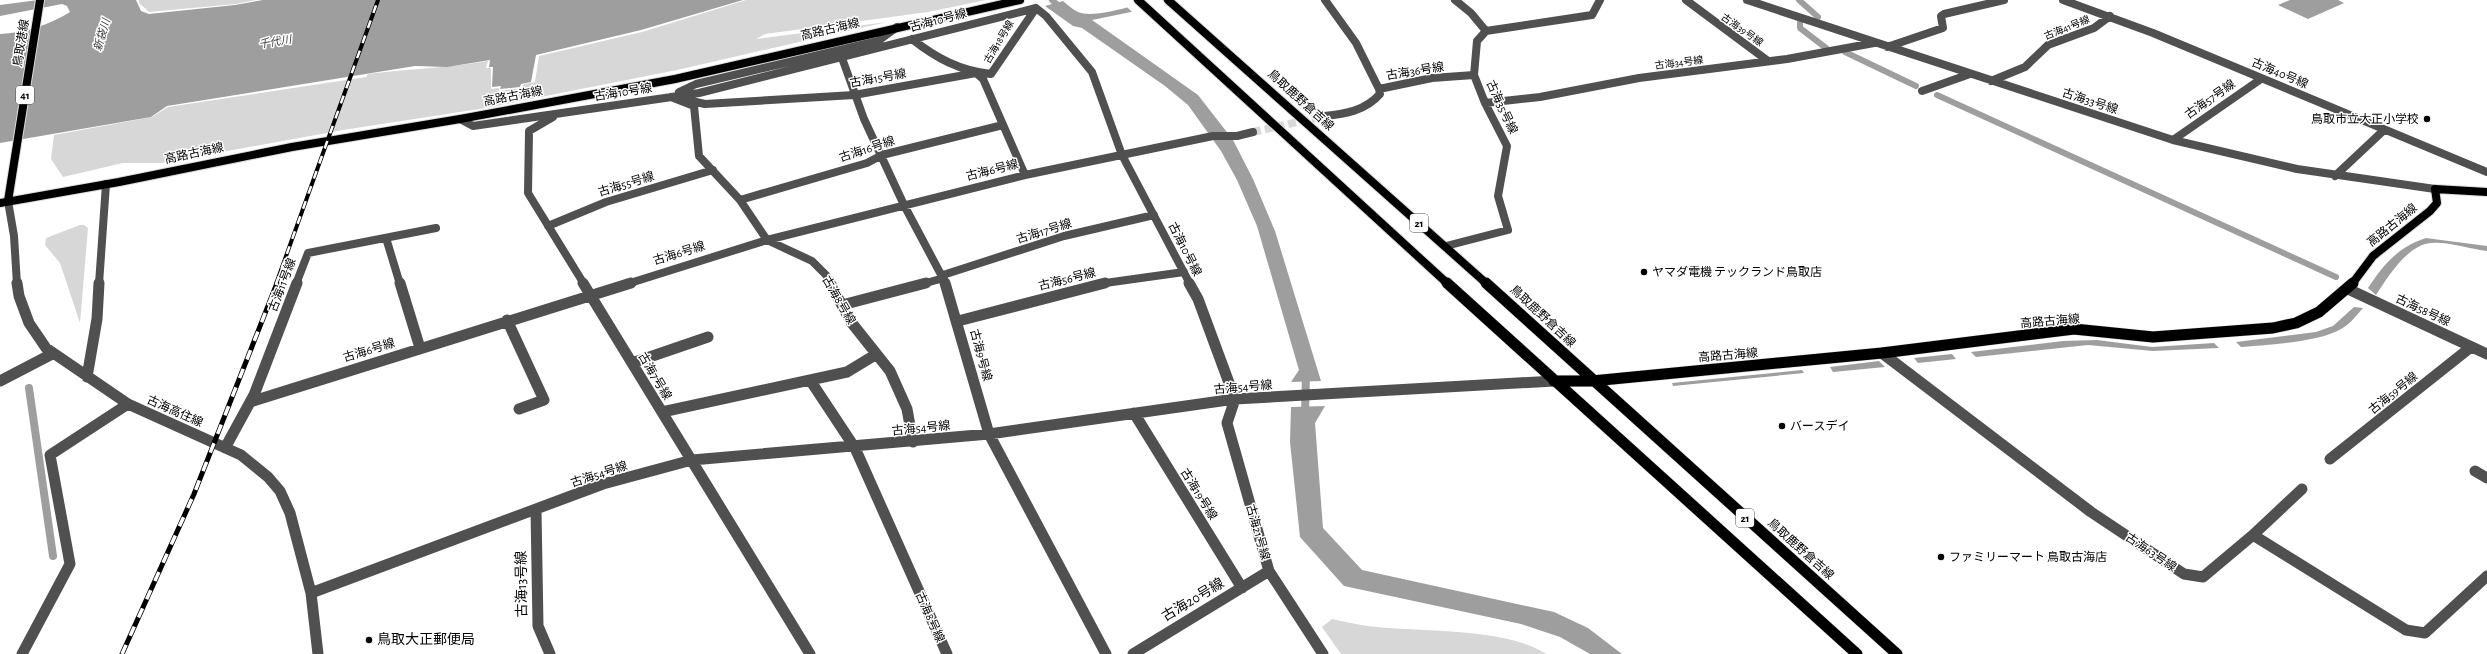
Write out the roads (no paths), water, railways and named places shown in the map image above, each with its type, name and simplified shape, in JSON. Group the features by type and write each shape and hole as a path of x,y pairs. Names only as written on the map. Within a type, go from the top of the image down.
{"main road":[{"name":"鳥取港線","path":"6,198 40,0"},
{"name":"高路古海線","path":"6,198 106,184 292,147 460,119 675,79 899,26 1020,0"},
{"name":"鳥取鹿野倉吉線","path":"1168,0 1446,246 1592,381 1897,654"},
{"name":"21","path":"1139,1 1554,381 1857,654"},
{"name":"高路古海線","path":"1554,381 1592,381 1882,353 2074,329 2153,337 2273,328 2296,323 2319,312 2348,289 2373,256 2430,211 2437,203 2436,189"},
{"path":"2436,189 2487,192"}],"street":[{"path":"1325,0 1356,43 1379,89"},
{"path":"1455,0 1471,13 1486,31 1557,22 1592,15 1600,0"},
{"name":"古海39号線","path":"1686,0 1712,20 1743,40 1768,61"},
{"name":"古海33号線","path":"1746,0 2173,140 2230,154 2335,176 2436,189"},
{"path":"1887,47 1943,28 1941,16 1944,14 2004,0"},
{"name":"古海40号線","path":"2063,0 2110,16 2487,172"},
{"name":"古海10号線","path":"460,119 473,126 699,93 1036,8 1046,16 1092,72 1122,155 1198,299 1235,399"},
{"name":"古海18号線","path":"912,40 933,57 976,74 991,74 1022,22 1036,8"},
{"name":"古海41号線","path":"1991,81 2025,67 2048,45 2094,28 2110,16"},
{"path":"669,97 696,84 878,41 899,26"},
{"name":"古海35号線","path":"1446,246 1508,230 1498,196 1506,160 1507,146 1485,103 1474,75 1478,41 1486,31"},
{"name":"古海34号線","path":"1485,103 1540,97 1639,78 1768,61 1876,43"},
{"name":"古海9号線","path":"842,58 854,95 904,205 944,277 958,321 989,434 1106,654"},
{"path":"976,74 983,79 1025,175"},
{"name":"古海15号線","path":"669,97 705,104 854,95 976,74"},
{"path":"1922,91 1970,74"},
{"name":"古海36号線","path":"1324,116 1343,114 1369,105 1380,94 1379,89 1432,78 1474,75"},
{"name":"古海57号線","path":"2173,140 2262,79"},
{"name":"古海8号線","path":"669,97 694,106 699,156 740,200 768,240 812,261 826,275 851,322 890,371 898,385 907,409 913,442"},
{"name":"古海7号線","path":"558,114 529,131 528,193 810,654"},
{"name":"古海16号線","path":"740,200 867,163 882,155 1003,125"},
{"path":"2335,176 2384,130"},
{"name":"古海6号線","path":"250,402 590,294 768,240 1025,175 1213,136 1237,136 1254,132"},
{"name":"古海55号線","path":"548,226 606,202 713,170"},
{"path":"87,377 97,319 106,184"},
{"name":"古海高住線","path":"6,198 14,236 15,266 19,296 29,323 52,354 128,404 241,455 268,477 280,491 290,513 311,593 318,654"},
{"name":"古海17号線","path":"842,305 944,277 1064,236 1154,215"},
{"name":"古海11号線","path":"250,402 308,254 436,228"},
{"path":"386,238 420,348"},
{"name":"古海56号線","path":"958,321 1096,284 1184,272"},
{"name":"古海58号線","path":"2348,289 2487,354"},
{"path":"507,320 544,400 519,409"},
{"path":"632,363 708,336"},
{"name":"古海59号線","path":"2330,459 2471,347"},
{"name":"古海63号線","path":"1882,353 2092,512 2184,574 2203,577 2253,535 2302,489"},
{"path":"0,381 52,354"},
{"path":"662,412 847,372 875,354"},
{"name":"古海8号線","path":"810,380 855,448 947,654"},
{"name":"古海54号線","path":"311,593 604,484 692,460 855,448 989,434 1235,399 1554,381"},
{"name":"古海21号線","path":"1235,399 1227,423 1269,571 1323,654"},
{"path":"225,448 250,402"},
{"path":"22,654 70,564 50,455 128,404"},
{"name":"古海19号線","path":"1134,413 1242,588"},
{"path":"2475,472 2487,478"},
{"name":"古海13号線","path":"536,510 538,626 550,654"},
{"path":"2253,535 2406,630 2425,633 2487,576"},
{"name":"古海20号線","path":"1133,654 1269,571"}],"water":[{"path":"38,0 136,0 141,11 149,14 235,5 263,0 743,0 641,30 536,55 531,82 521,84 520,87 500,89 501,86 492,87 493,67 489,67 490,60 447,67 415,66 167,106 151,117 0,143 0,34 36,28 54,21 70,12 67,6 62,4 0,16 0,5"},
{"path":"1153,0 1173,0 1131,12 1092,20 1198,95 1233,140 1253,179 1275,231 1321,381 1291,382 1299,370 1257,226 1237,180 1221,151 1188,105 1165,86 1082,28 1073,26 1045,6 1063,1 1078,12 1094,14 1126,8"},
{"path":"2290,0 2338,0 2344,3 2308,19 2278,5"},
{"path":"2426,238 2487,246 2487,251 2444,243 2422,245 2414,249 2399,263 2376,295 2368,288 2392,257 2407,246"},
{"path":"2354,307 2363,308 2353,320 2341,329 2320,337 2292,342 2241,347 2236,342 2316,332 2333,326"},
{"path":"2097,340 2152,347 2214,343 2219,348 2153,351 2088,345 1976,357 1971,352 2063,341"},
{"path":"1952,354 1956,359 1918,363 1914,358"},
{"path":"1879,361 1885,367 1833,372 1830,367"},
{"path":"1802,370 1804,373 1673,386 1672,383"},
{"path":"1325,406 1315,423 1323,528 1362,570 1554,612 1588,628 1622,654 1590,654 1560,637 1521,624 1344,586 1300,537 1290,442 1291,407"}],"waterway":[{"path":"1052,0 1062,9"},
{"path":"1799,0 1818,17"},
{"path":"1800,23 1800,28 1826,48"},
{"path":"1845,52 1916,86"},
{"path":"1937,95 2336,277"},
{"path":"1305,415 1306,374"},
{"path":"29,388 53,556"}],"tunnel":[{"path":"1253,132 1324,116"}],"railway":[{"path":"276,284 378,0"},
{"path":"122,654 194,494 277,283"}],"place":[{"name":"鳥取市立大正小学校","path":"2427,119"},
{"name":"ヤマダ電機 テックランド鳥取店","path":"1644,272"},
{"name":"バースデイ","path":"1782,426"},
{"name":"ファミリーマート 鳥取古海店","path":"1941,557"},
{"name":"鳥取大正郵便局","path":"369,640"}],"water label":[{"name":"新袋川","path":"102,35"},
{"name":"千代川","path":"275,42"}]}
